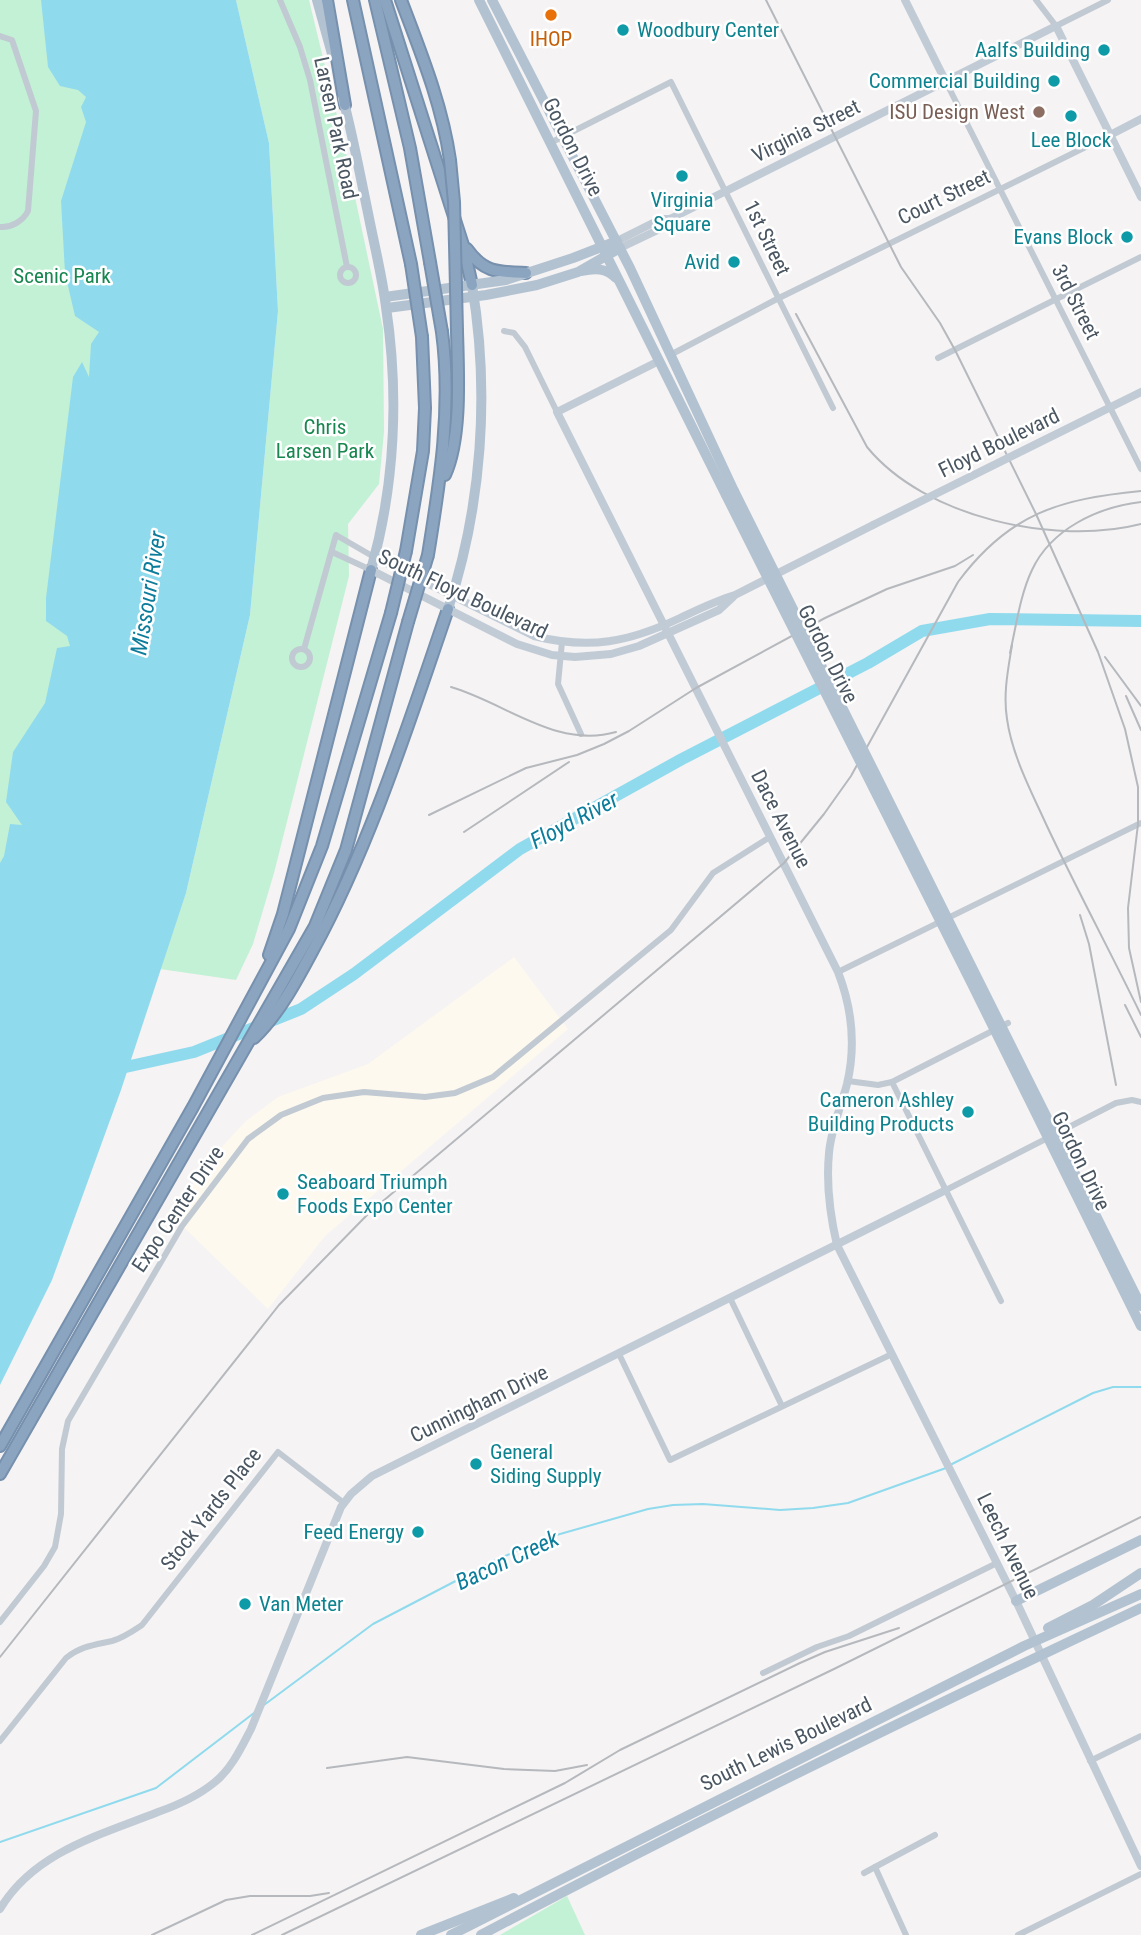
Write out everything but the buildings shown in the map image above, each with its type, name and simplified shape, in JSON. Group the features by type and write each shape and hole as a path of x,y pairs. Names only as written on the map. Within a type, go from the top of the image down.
{"highway":[{"path":"327,0 345,105"},
{"path":"0,1446 193,1107 237,1024 322,846 391,612 406,551 423,451 425,408 422,337 411,264 353,0"},
{"path":"321,926 428,555 439,487 445,419 445,356 442,332 410,148 375,0"},
{"path":"385,0 463,244 472,285"},
{"path":"401,0 433,86 447,135 454,202 457,412 450,463 439,487"},
{"path":"463,244 474,259 488,270 526,273"},
{"path":"283,929 371,570"},
{"path":"0,1474 245,1047 265,1027 303,969 321,926 368,835 447,609"}],"main road":[{"path":"317,0 345,105 386,303 392,376 392,451 382,526 371,570"},
{"name":"Gordon Drive","path":"479,0 618,281 730,493 1141,1306"},
{"name":"Gordon Drive","path":"492,0 619,245 672,354 730,493 1141,1326"},
{"name":"3rd Street","path":"905,0 946,82"},
{"path":"1056,26 1141,197"},
{"name":"Virginia Street","path":"619,245 664,226 670,219 1056,26"},
{"name":"Court Street","path":"1110,135 1141,119"},
{"path":"386,303 506,280 619,245"},
{"path":"578,272 604,251"},
{"path":"386,303 474,297 526,288 578,272 601,269 608,271 618,281"},
{"path":"447,609 467,542 478,463 482,408 481,360 472,285"},
{"path":"558,412 659,361"},
{"name":"Floyd Boulevard","path":"873,525 1141,392"},
{"name":"Dace Avenue","path":"558,412 838,972 847,996 852,1044 848,1082 829,1152 831,1219 837,1245"},
{"name":"South Floyd Boulevard","path":"371,570 537,651 561,656 589,657 639,646 713,601 735,595 873,525"},
{"name":"South Floyd Boulevard","path":"374,557 534,636 587,645 665,630"},
{"name":"Cunningham Drive","path":"0,1909 30,1874 47,1861 82,1842 192,1798 215,1783 237,1756 344,1503 372,1476 946,1191"},
{"name":"Leech Avenue","path":"837,1245 1016,1601 1141,1866"},
{"path":"1016,1601 1141,1540"},
{"path":"1035,1642 1044,1631 1093,1605 1141,1573"},
{"name":"South Lewis Boulevard","path":"451,1935 1035,1642 1141,1594"},
{"name":"South Lewis Boulevard","path":"481,1935 610,1866 978,1684 1141,1608"},
{"path":"1112,1622 1141,1616"},
{"path":"421,1935 569,1874"}],"street":[{"name":"Larsen Park Road","path":"280,0 300,47 310,80 347,267"},
{"path":"1037,0 1056,26"},
{"name":"Virginia Street","path":"1056,26 1108,0"},
{"path":"0,36 12,40 36,120 28,211 25,218 12,225 0,227"},
{"name":"1st Street","path":"562,137 671,82 833,408"},
{"name":"3rd Street","path":"946,82 1141,469"},
{"name":"Court Street","path":"672,354 777,299 1110,135"},
{"path":"550,143 562,137"},
{"path":"938,358 1141,257"},
{"name":"Dace Avenue","path":"503,331 514,333 526,347 558,412"},
{"name":"South Floyd Boulevard","path":"371,570 332,552 337,535 374,557"},
{"path":"304,649 332,552"},
{"path":"562,642 558,684 581,734"},
{"path":"838,972 1141,823"},
{"name":"Expo Center Drive","path":"0,1622 44,1566 55,1547 59,1532 62,1449 68,1420 182,1226 248,1139 281,1115 323,1098 364,1092 425,1097 455,1093 493,1077 671,930 713,873 770,837"},
{"path":"848,1082 878,1086 892,1082 1008,1023"},
{"path":"892,1082 1002,1301"},
{"name":"Cunningham Drive","path":"946,1191 1116,1103 1141,1101"},
{"path":"730,1298 782,1406"},
{"path":"620,1353 670,1460 892,1354"},
{"name":"Stock Yards Place","path":"0,1741 66,1658 87,1646 126,1636 145,1620 278,1452 344,1503"},
{"path":"763,1673 817,1647 849,1636 997,1563"},
{"path":"1090,1761 1141,1736"},
{"path":"864,1873 935,1835"},
{"path":"874,1867 906,1935"},
{"path":"1018,1935 1141,1874"},
{"path":"1034,1926 1039,1935"}],"shaded area":[{"path":"514,957 568,1029 325,1236 268,1309 170,1214 216,1153 246,1121 278,1097 368,1064"}],"green space":[{"name":"Scenic Park","path":"0,0 76,0 126,284 78,623 0,973"},
{"name":"Chris Larsen Park","path":"236,0 309,0 347,157 345,164 351,178 383,329 384,432 379,484 348,524 349,576 274,873 253,944 236,980 160,969 186,893 250,615 278,311 269,143"},
{"path":"567,1896 585,1935 500,1935"}],"water":[{"name":"Missouri River","path":"41,0 236,0 269,143 278,311 250,615 186,893 121,1090 52,1280 0,1385 0,863 4,856 10,824 22,825 6,802 13,752 45,703 57,648 70,646 67,636 46,621 46,598 73,377 82,362 89,377 91,344 99,332 75,316 65,273 61,201 86,122 81,107 86,97 78,90 60,86 48,67"}],"waterway":[{"name":"Floyd River","path":"112,1070 194,1052 301,1009 354,974 520,849 682,759 868,663 922,631 990,619 1141,621"},
{"name":"Bacon Creek","path":"950,1465 1093,1393 1113,1387 1141,1387"},
{"name":"Bacon Creek","path":"264,1705 373,1624 494,1561 546,1538 648,1509 673,1505 703,1504 780,1510 848,1503 946,1468"},
{"name":"Bacon Creek","path":"0,1842 156,1788 254,1713"}],"railway":[{"path":"766,0 901,267 940,323 955,350 1036,514 1098,652 1125,729 1138,787 1138,824 1128,908 1129,948 1141,1002"},
{"path":"796,314 867,447 892,472 922,492 957,508 1032,528 1107,530 1141,524"},
{"path":"0,1657 279,1305 370,1212 784,863 851,776 958,582 977,559 1017,525 1038,514 1085,499 1141,491"},
{"path":"1010,653 1028,580 1040,556 1051,543 1078,522 1093,515 1141,502"},
{"path":"429,815 526,768 577,755 604,744 696,688 825,618 887,589 955,566 973,555"},
{"path":"1012,645 1006,682 1006,710 1009,732 1018,759 1057,848 1141,1015"},
{"path":"1105,657 1141,706"},
{"path":"451,687 552,729 594,736 616,732"},
{"path":"1126,696 1141,730"},
{"path":"464,832 569,762"},
{"path":"1080,915 1089,944 1116,1085"},
{"path":"1125,1005 1141,1037"},
{"path":"282,1935 834,1669 1141,1517"},
{"path":"252,1935 565,1783 620,1750 800,1663 899,1628"},
{"path":"327,1768 407,1757 504,1769 555,1771 587,1765"},
{"path":"152,1935 226,1900 250,1896 310,1896 329,1893"}],"place":[{"name":"IHOP","path":"551,15"},
{"name":"Woodbury Center","path":"623,30"},
{"name":"Aalfs Building","path":"1104,50"},
{"name":"Commercial Building","path":"1054,81"},
{"name":"ISU Design West","path":"1039,112"},
{"name":"Lee Block","path":"1071,116"},
{"name":"Virginia Square","path":"682,176"},
{"name":"Evans Block","path":"1127,237"},
{"name":"Avid","path":"734,262"},
{"name":"Cameron Ashley Building Products","path":"968,1112"},
{"name":"Seaboard Triumph Foods Expo Center","path":"283,1194"},
{"name":"General Siding Supply","path":"476,1464"},
{"name":"Feed Energy","path":"418,1532"},
{"name":"Van Meter","path":"245,1604"}]}
